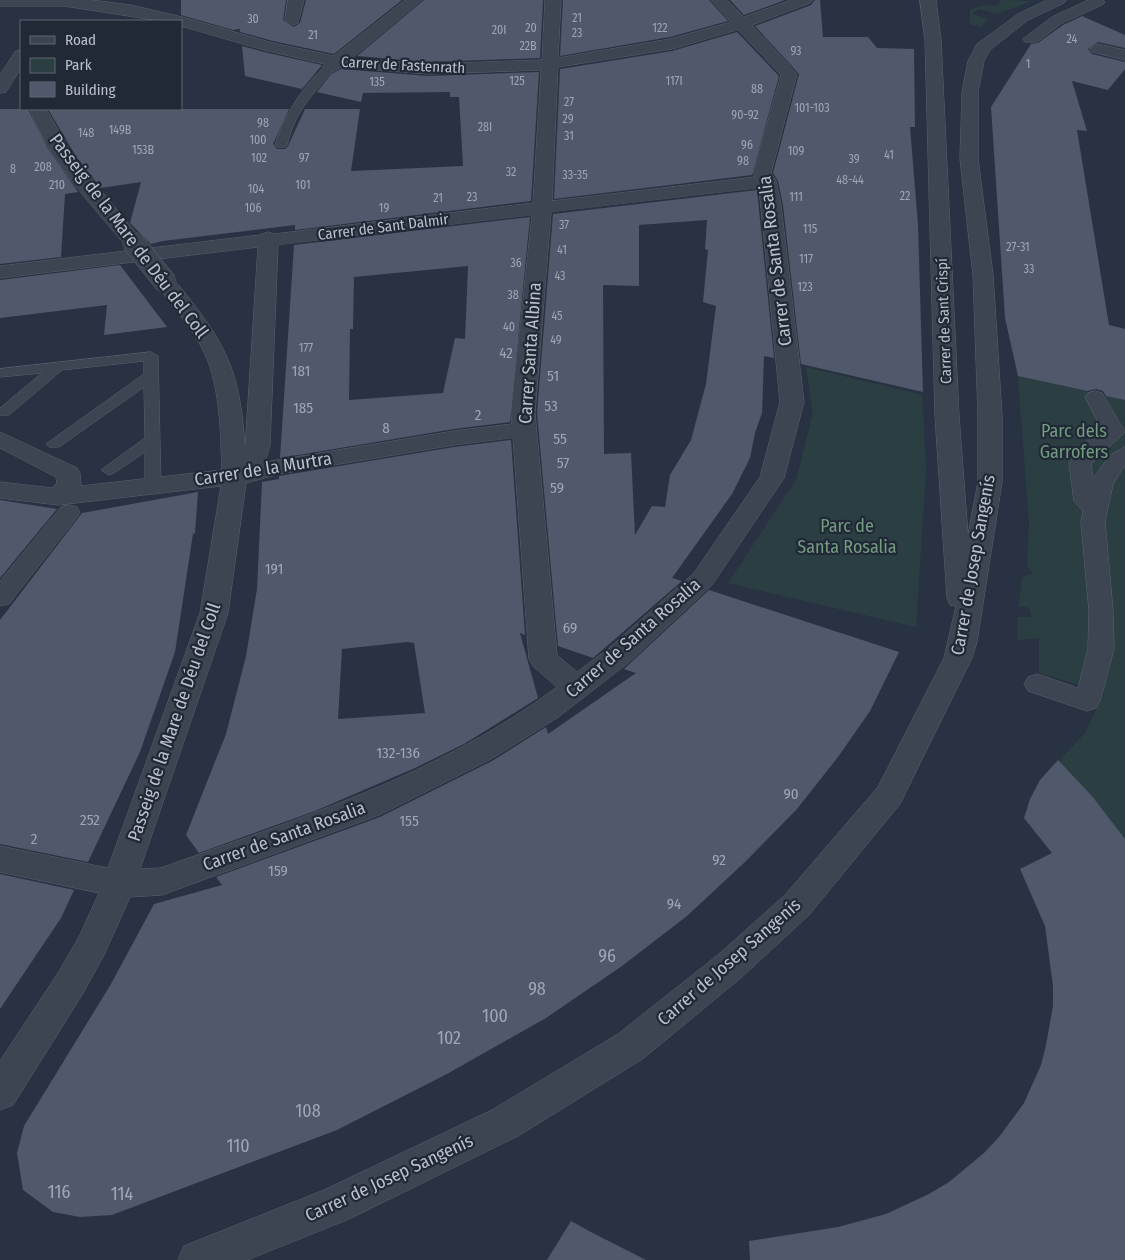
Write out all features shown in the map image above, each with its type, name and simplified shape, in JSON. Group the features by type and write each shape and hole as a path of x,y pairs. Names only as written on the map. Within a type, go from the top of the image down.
{"street":[{"path":"293,20 296,0"},
{"path":"334,65 414,0"},
{"name":"Carrer Santa Albina","path":"553,0 543,198 523,414 543,659 576,688"},
{"name":"Carrer de Santa Rosalia","path":"0,859 119,884 162,881 368,806 480,751 547,710 618,656 703,579 772,478 792,402 771,205 766,181 762,173 789,74 719,0"},
{"name":"Carrer de Fastenrath","path":"182,22 334,65 428,69 530,67 672,44 741,24 805,0"},
{"name":"Carrer de Sant Crispí","path":"928,0 933,40 949,444 963,642"},
{"name":"Carrer de Josep Sangenís","path":"198,1260 335,1205 505,1123 631,1046 730,965 797,905 889,795 958,658 963,642 990,482 990,416 983,275 969,159 970,92 976,61 983,47 1023,17 1059,0"},
{"path":"1069,0 1085,4 1101,1"},
{"name":"Carrer de Fastenrath","path":"0,1 43,8 132,10 177,20"},
{"path":"1031,39 1057,20 1101,1"},
{"path":"1098,49 1125,55"},
{"path":"0,88 20,57"},
{"name":"Passeig de la Mare de Déu del Coll","path":"38,110 43,123 62,155 205,334 219,361 231,412 242,476"},
{"name":"Carrer de Sant Dalmir","path":"0,272 268,238 541,209 766,181"},
{"name":"Passeig de la Mare de Déu del Coll","path":"0,1093 70,984 92,945 119,884 214,613 231,511 242,476 258,445 268,238"},
{"path":"1095,397 1114,432 1093,448 1080,462 1085,501 1095,509"},
{"name":"Carrer de la Murtra","path":"0,490 63,504 153,486 242,476 276,467 454,438 508,431 525,431"},
{"path":"0,439 68,473 70,485 63,504 0,598"},
{"path":"1037,684 1087,701 1092,689 1101,649 1101,611 1093,522 1095,509 1110,467 1125,454"}],"lane":[{"path":"282,146 286,127 296,105 334,65"},
{"path":"0,373 151,356 153,486"},
{"path":"4,412 57,367"},
{"path":"54,444 151,376"},
{"path":"110,470 152,440"}],"green space":[{"path":"1001,0 1032,1 997,14 979,9 972,14 989,19 981,27 970,24 970,9 984,5 998,6"},
{"name":"Parc de Santa Rosalia","path":"806,367 922,395 926,469 916,627 728,583 796,480 813,413"},
{"name":"Parc dels Garrofers","path":"1018,376 1125,400 1125,839 1092,796 1059,761 1085,733 1104,692 1039,673 1039,638 1017,640 1018,617 1032,617 1030,608 1019,606 1022,577 1033,574 1027,565 1029,523"}],"building":[{"path":"181,0 286,0 283,20 294,27 300,23 306,0 402,0 334,54 273,41 240,32 240,29 233,30 181,15"},
{"path":"424,0 543,0 540,58 428,62 357,56"},
{"path":"563,0 709,0 728,21 670,37 560,56"},
{"path":"730,0 785,0 744,15"},
{"path":"815,0 820,0 823,37 868,37 877,48 914,49 915,127 910,127 918,225 923,392 801,364 783,205 778,181 773,173 799,74 755,26 811,5"},
{"path":"1082,16 1125,35 1125,48 1098,42 1088,49 1092,54 1125,62 1125,69 1108,90 1072,81 1087,131 1077,130 1109,325 1125,329 1125,400 1106,396 1103,391 1096,389 1087,391 1018,376 1005,318 991,107 1031,44 1038,43 1063,25"},
{"path":"737,32 779,76 752,175 554,199 560,69 672,51"},
{"path":"242,46 322,65 302,89 245,76"},
{"path":"341,69 428,76 539,72 531,201 295,230 295,225 151,244 130,223 141,182 101,188 77,158 49,110 289,109 273,144 277,149 285,149 305,109 360,109 351,171 463,166 459,97 450,97 450,92 363,93 361,102 317,92 331,74"},
{"path":"0,109 28,110 47,147 78,192 65,194 61,257 0,264"},
{"path":"757,190 774,358 764,356 762,413 755,433 750,458 732,494 672,578 682,581 593,658 558,646 537,413 553,214","holes":["707,220 705,249 708,250 703,302 716,306 706,384 691,440 670,475 665,507 652,506 635,535 631,453 604,454 603,285 639,286 639,225"]},
{"path":"530,217 510,422 454,429 280,458 294,245","holes":["468,266 465,339 455,338 443,393 349,400 350,329 353,329 354,277"]},
{"path":"120,265 167,327 104,335 107,305 0,318 0,280"},
{"path":"511,440 525,635 520,633 538,698 464,744 415,768 315,811 199,853 186,835 226,734 246,656 257,589 262,482 279,479 279,476 454,447","holes":["407,642 414,643 425,713 338,719 342,649"]},
{"path":"198,492 195,533 193,534 175,652 140,752 88,862 0,844 0,620 82,513"},
{"path":"0,500 57,509 0,578"},
{"path":"709,590 899,652 870,711 838,757 797,809 745,862 687,916 622,966 546,1018 447,1074 337,1130 112,1215 80,1217 53,1212 23,1190 17,1153 24,1126 111,984 154,904 222,885 216,877 380,817 492,761 546,727 548,734 636,673 624,669"},
{"path":"1058,760 1092,796 1125,839 1125,1260 750,1260 749,1241 838,1227 886,1214 929,1194 949,1182 984,1153 999,1137 1024,1103 1041,1065 1046,1045 1053,1006 1053,986 1045,926 1020,869 1052,853 1024,818 1030,799 1040,780"},
{"path":"0,874 74,890 61,918 0,1009"},
{"path":"571,1221 589,1231 646,1260 547,1260"}]}
